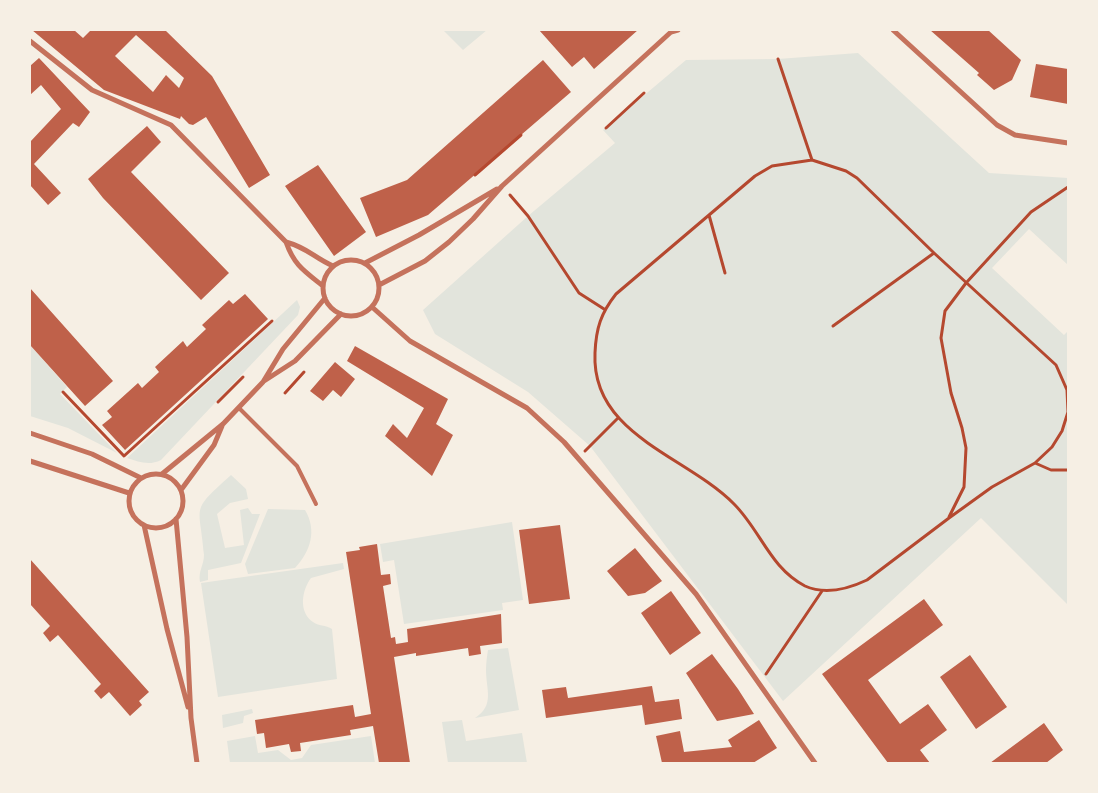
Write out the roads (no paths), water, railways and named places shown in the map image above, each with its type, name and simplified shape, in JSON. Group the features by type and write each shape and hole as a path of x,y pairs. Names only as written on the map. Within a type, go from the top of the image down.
{"street":[{"path":"379,285 425,261 449,242 473,219 502,186 671,32 678,30"},
{"path":"893,30 997,125 1015,135 1068,143"},
{"path":"30,40 92,90 171,125 286,242 292,259 302,270 323,286"},
{"path":"365,263 420,235 502,186"},
{"path":"286,242 304,247 333,266"},
{"path":"348,260 365,263 375,273 379,285 378,296 372,307 358,315 341,314 332,309 325,298 323,286 326,275 333,266 348,260"},
{"path":"162,474 223,424 239,408 263,382 282,349 325,298"},
{"path":"372,307 410,341 527,408 564,442 696,594 815,763"},
{"path":"263,382 295,361 341,314"},
{"path":"181,490 214,445 223,424"},
{"path":"30,432 92,454 141,478"},
{"path":"30,461 129,493"},
{"path":"176,519 160,528 144,525 135,519 130,512 129,493 133,485 149,474 162,474 175,481 181,490 182,506 176,519 187,637 191,718 197,763"},
{"path":"144,525 167,628 191,718"}],"lane":[{"path":"239,408 292,461 316,504"}]}
